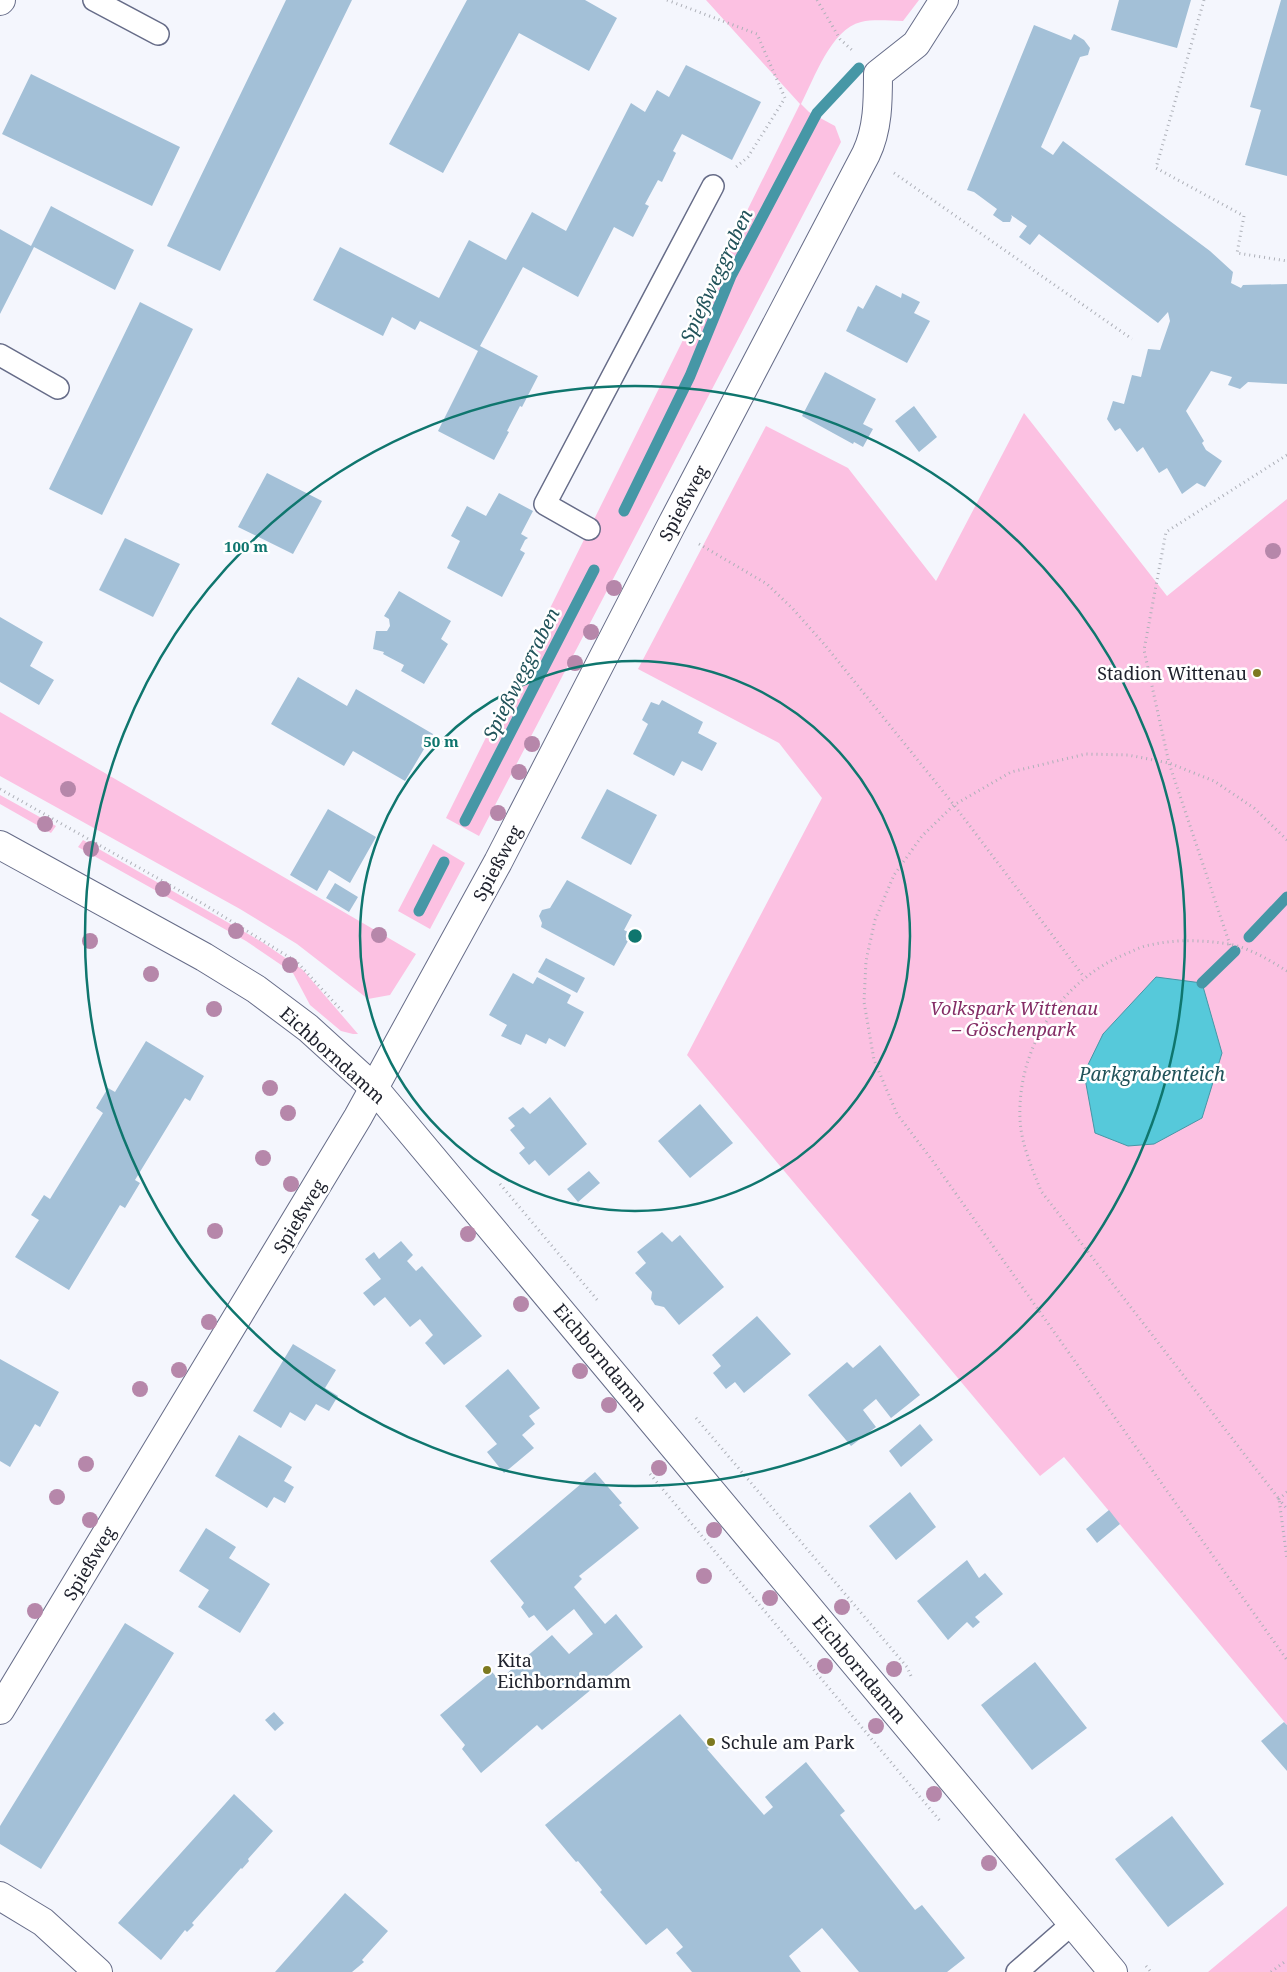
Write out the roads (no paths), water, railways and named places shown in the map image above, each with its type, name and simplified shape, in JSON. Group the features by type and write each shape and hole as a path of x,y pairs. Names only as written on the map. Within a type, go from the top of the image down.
{"street":[{"name":"Spießweg","path":"0,1710 374,1088 498,862 670,528 872,143 878,103 878,74 916,44 944,0"},
{"name":"Eichborndamm","path":"0,844 204,957 256,989 308,1028 374,1088 1113,1972"},
{"path":"0,1896 44,1922 98,1972"}],"lane":[{"path":"94,0 158,34"},
{"path":"589,529 545,504 712,186"},
{"path":"0,355 58,388"},
{"path":"1017,1972 1073,1923"}],"water":[{"name":"Parkgrabenteich","path":"1156,977 1202,983 1222,1053 1202,1118 1154,1144 1128,1146 1095,1133 1084,1073 1103,1034"}],"waterway":[{"name":"Spießweggraben","path":"624,511 690,376 731,276 817,113 859,68"},
{"name":"Spießweggraben","path":"465,821 594,570"},
{"name":"Spießweggraben","path":"419,911 444,862"},
{"path":"1249,937 1287,897"},
{"path":"1202,983 1235,951"}],"place":[{"name":"Stadion Wittenau","path":"1257,673"},
{"name":"Kita Eichborndamm","path":"487,1670"},
{"name":"Schule am Park","path":"711,1742"}],"park label":[{"name":"Volkspark Wittenau – Göschenpark","path":"1014,1018"}]}
